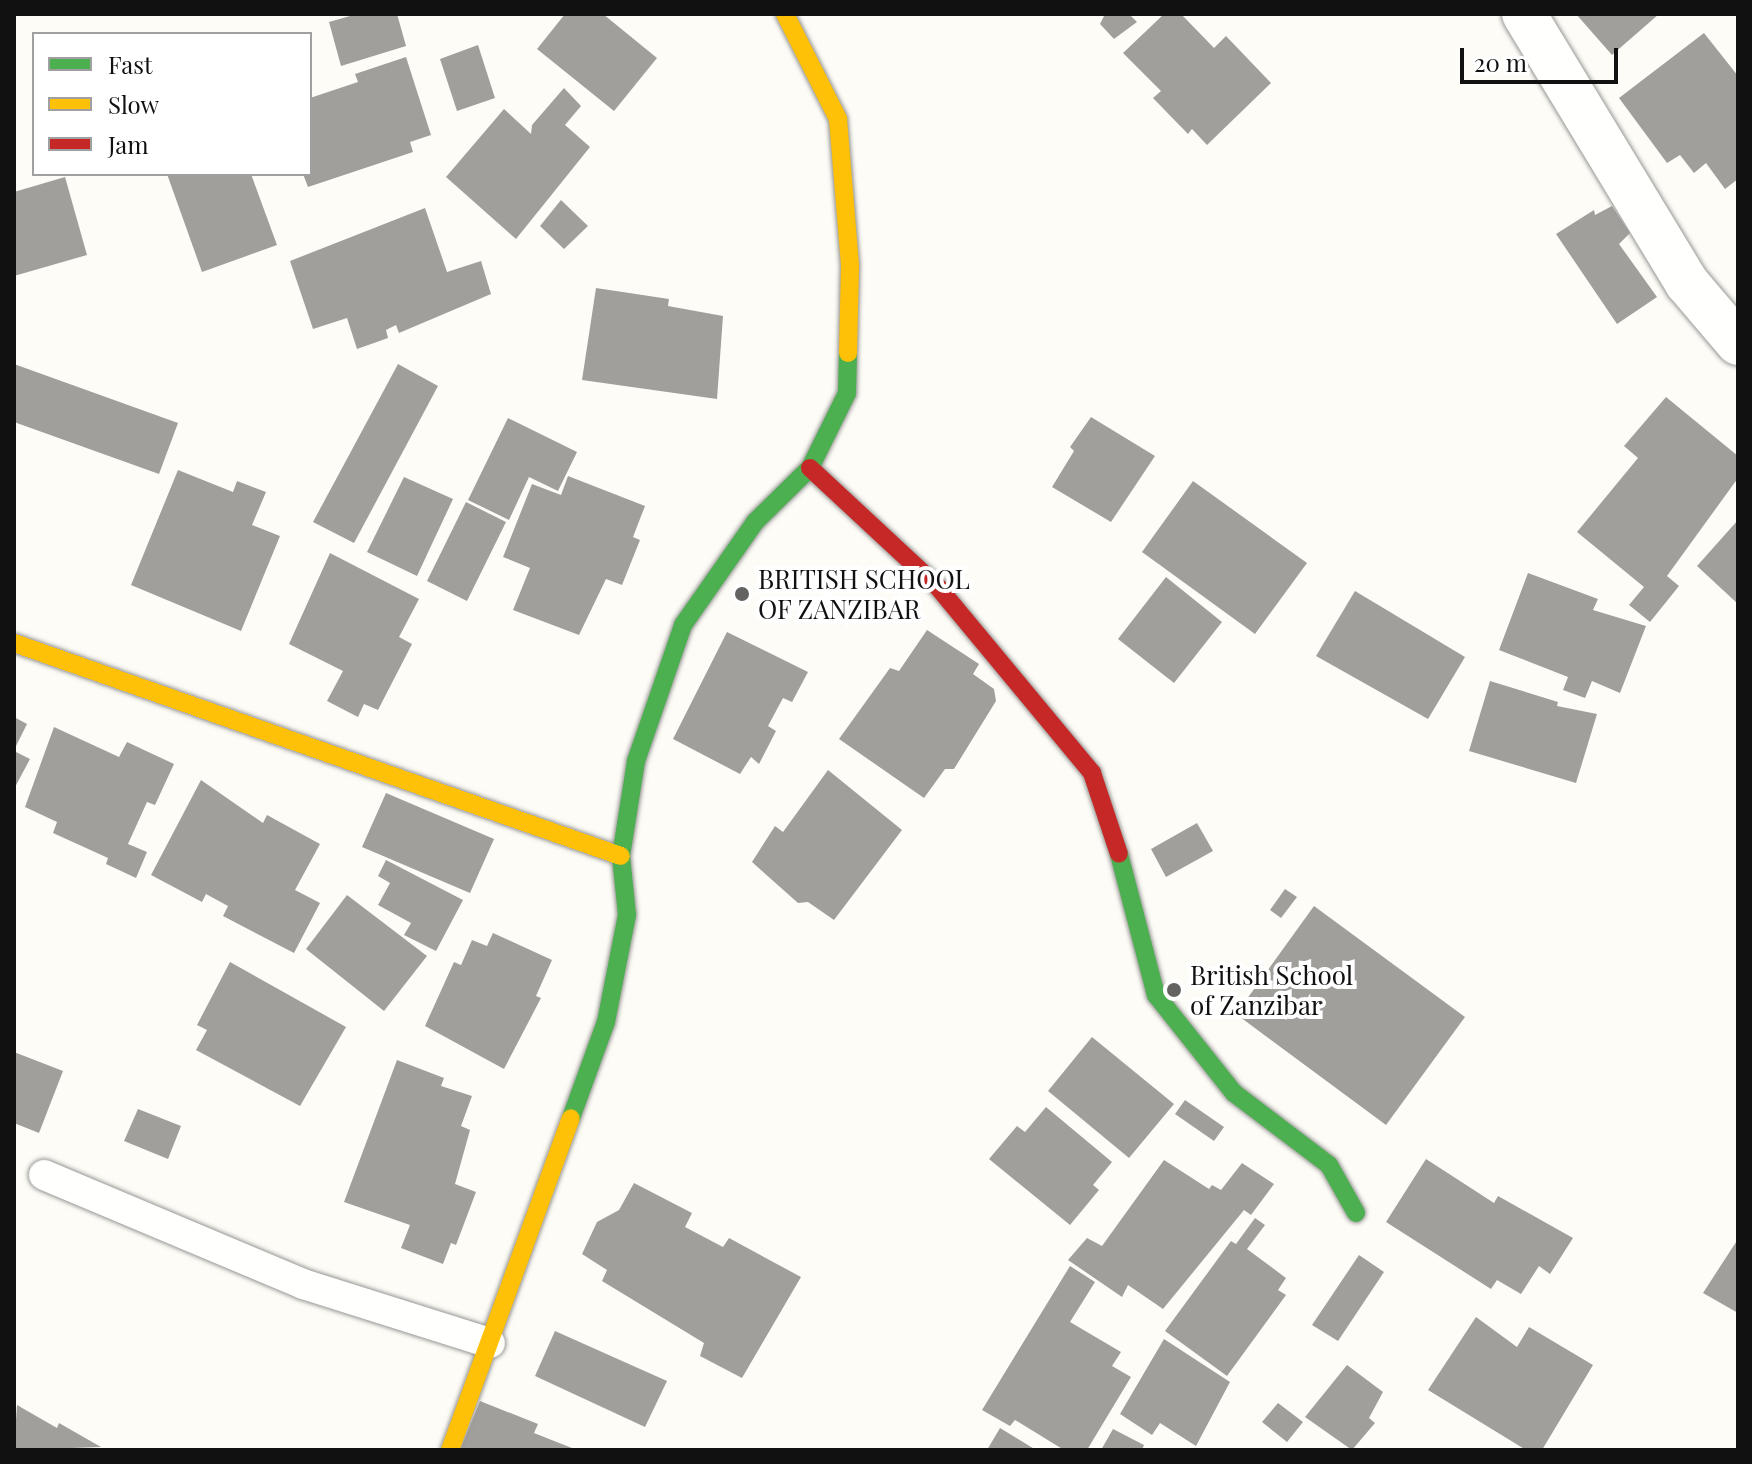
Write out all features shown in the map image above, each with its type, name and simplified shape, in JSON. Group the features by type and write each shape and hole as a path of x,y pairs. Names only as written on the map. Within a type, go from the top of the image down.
{"street":[{"path":"450,1450 606,1022 627,915 621,856 636,761 683,625 755,522 810,468 847,393 850,266 838,119 785,14"},
{"path":"1524,14 1687,283 1738,343"},
{"path":"810,468 937,586 1092,773 1135,899 1156,995 1234,1093 1329,1165 1356,1213"},
{"path":"14,643 621,856"}],"lane":[{"path":"44,1175 303,1284 490,1343"}],"building":[{"path":"357,14 397,14 406,46 341,66 329,22"},
{"path":"565,14 603,14 657,58 614,111 537,49"},
{"path":"1105,14 1129,14 1137,22 1114,39 1100,24"},
{"path":"1164,14 1181,14 1214,48 1226,36 1271,83 1207,145 1192,129 1188,134 1153,98 1161,91 1123,53"},
{"path":"1576,14 1659,14 1612,55"},
{"path":"1704,33 1738,76 1738,179 1725,189 1706,163 1694,173 1680,155 1667,163 1619,98"},
{"path":"478,45 495,98 457,111 440,59"},
{"path":"406,57 431,135 410,142 413,152 308,187 304,176 312,176 312,97 358,82 355,74"},
{"path":"564,88 581,106 565,125 590,147 516,239 446,177 504,109 531,134 532,125"},
{"path":"168,176 252,176 277,245 202,272"},
{"path":"65,177 87,255 14,276 14,192"},
{"path":"561,200 588,226 564,249 540,226"},
{"path":"1612,206 1630,233 1619,244 1657,297 1617,324 1556,234 1594,210 1595,215"},
{"path":"425,208 447,272 481,261 491,294 399,333 396,325 386,330 388,338 357,349 347,318 313,329 290,261"},
{"path":"596,288 669,299 668,306 723,316 717,399 582,380"},
{"path":"14,364 178,423 159,474 14,422"},
{"path":"398,364 438,386 354,543 313,522"},
{"path":"1666,397 1738,456 1738,478 1667,576 1679,586 1650,622 1629,605 1644,587 1577,532 1638,458 1624,446"},
{"path":"1091,417 1155,456 1111,522 1052,487 1074,451 1070,447"},
{"path":"508,418 577,452 558,491 529,477 509,520 468,500"},
{"path":"178,470 233,492 237,481 266,492 252,525 280,536 241,631 131,585"},
{"path":"568,476 645,506 633,537 640,540 622,585 606,579 579,635 513,610 530,568 503,557 532,484 561,495"},
{"path":"404,477 453,499 417,576 367,552"},
{"path":"1193,481 1307,563 1255,634 1142,552"},
{"path":"466,502 506,522 467,601 427,581"},
{"path":"1738,520 1738,604 1697,566"},
{"path":"330,553 419,599 399,637 412,644 378,710 364,704 358,717 327,701 343,671 289,644"},
{"path":"1528,573 1598,599 1593,610 1646,626 1620,693 1592,681 1585,698 1563,690 1568,677 1499,650"},
{"path":"1166,577 1222,622 1174,683 1118,639"},
{"path":"1355,591 1465,657 1428,719 1316,656"},
{"path":"927,630 979,664 973,674 994,689 996,701 954,769 945,769 924,798 839,739 890,668 899,671"},
{"path":"727,632 808,672 792,702 783,698 768,726 776,731 759,764 751,757 740,774 673,739"},
{"path":"1490,681 1558,702 1557,706 1597,714 1576,783 1469,751"},
{"path":"14,717 27,724 14,750"},
{"path":"54,727 119,757 127,742 174,764 155,805 147,802 128,844 147,852 136,878 106,864 108,858 53,833 57,822 25,807"},
{"path":"14,751 30,759 14,789"},
{"path":"828,770 902,830 834,920 808,902 798,903 752,862 775,826 783,832"},
{"path":"201,780 263,823 267,815 320,844 295,890 320,903 294,953 223,916 228,906 206,894 202,902 151,875"},
{"path":"386,793 494,839 470,893 362,847"},
{"path":"1197,823 1213,851 1166,877 1151,849"},
{"path":"386,860 463,900 436,951 404,935 411,923 378,905 390,883 378,876"},
{"path":"1285,889 1297,897 1281,918 1270,910"},
{"path":"347,895 427,956 384,1011 306,949"},
{"path":"1314,906 1465,1017 1386,1125 1236,1014"},
{"path":"493,933 552,960 536,996 541,998 504,1069 425,1026 454,962 461,965 472,940 487,946"},
{"path":"230,962 346,1027 300,1106 196,1050 207,1030 197,1025"},
{"path":"1092,1037 1174,1104 1129,1158 1048,1091"},
{"path":"14,1052 63,1071 39,1133 14,1123"},
{"path":"397,1060 444,1078 441,1086 472,1096 461,1126 470,1130 455,1184 476,1192 456,1245 451,1243 443,1264 401,1248 410,1225 344,1202"},
{"path":"1185,1100 1224,1127 1214,1141 1175,1114"},
{"path":"1046,1107 1112,1162 1093,1185 1099,1190 1070,1225 989,1159 1017,1126 1025,1132"},
{"path":"138,1109 181,1126 168,1159 124,1141"},
{"path":"1426,1159 1494,1203 1498,1196 1573,1238 1550,1274 1539,1266 1521,1294 1497,1280 1491,1289 1386,1222"},
{"path":"1164,1160 1209,1189 1212,1185 1221,1190 1242,1163 1274,1184 1251,1215 1244,1210 1163,1309 1128,1285 1122,1297 1068,1260 1087,1238 1102,1246"},
{"path":"634,1183 692,1213 685,1227 723,1247 729,1238 801,1277 742,1378 700,1356 704,1343 602,1281 607,1270 582,1254 597,1222 619,1210"},
{"path":"1255,1218 1265,1225 1247,1249 1286,1278 1278,1290 1286,1295 1227,1376 1165,1331 1231,1241 1236,1244"},
{"path":"1738,1239 1738,1313 1703,1293"},
{"path":"1359,1255 1384,1272 1338,1341 1312,1325"},
{"path":"1070,1266 1095,1282 1070,1322 1121,1352 1112,1366 1131,1377 1087,1450 1064,1450 1015,1420 1010,1426 982,1410"},
{"path":"1476,1317 1517,1347 1529,1327 1593,1365 1542,1450 1526,1450 1428,1390"},
{"path":"555,1331 667,1381 645,1427 535,1376"},
{"path":"1164,1339 1230,1382 1196,1446 1160,1423 1152,1435 1120,1414"},
{"path":"1347,1365 1383,1392 1369,1418 1375,1423 1352,1450 1305,1417"},
{"path":"480,1401 538,1424 534,1433 577,1450 460,1450"},
{"path":"1278,1403 1303,1422 1287,1442 1262,1422"},
{"path":"17,1405 57,1428 59,1423 101,1447 14,1450"},
{"path":"1000,1428 1036,1450 987,1450"},
{"path":"1113,1429 1144,1445 1142,1450 1101,1450"}],"traffic: fast":[{"path":"571,1118 606,1022 627,915 621,856 636,761 683,625 755,522 810,468 847,393 848,353"},
{"path":"1119,854 1156,995 1234,1093 1329,1165 1356,1213"}],"traffic: slow":[{"path":"785,14 838,119 850,266 848,353"},
{"path":"14,643 621,856"},
{"path":"450,1450 571,1118"}],"traffic: jam":[{"path":"810,468 937,586 1092,773 1119,854"}],"place":[{"name":"BRITISH SCHOOL OF ZANZIBAR","path":"742,594"},
{"name":"British School of Zanzibar","path":"1174,990"}]}
